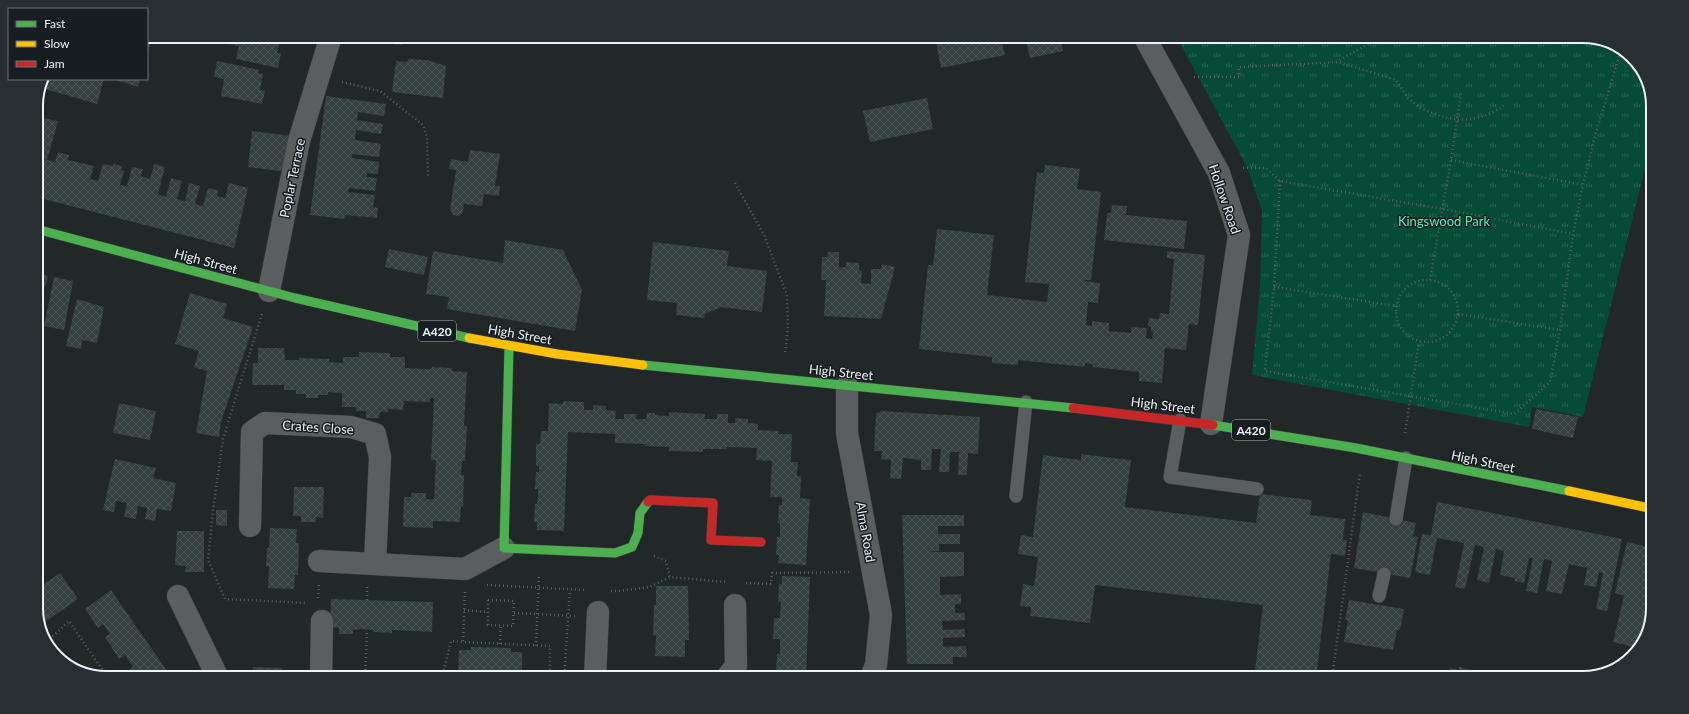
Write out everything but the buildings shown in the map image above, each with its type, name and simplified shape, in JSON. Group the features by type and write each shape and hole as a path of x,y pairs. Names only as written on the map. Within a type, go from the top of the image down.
{"main road":[{"name":"High Street","path":"43,230 269,291 393,321 509,346 620,362 847,386 1026,402 1211,424 1310,439 1646,507"},
{"path":"509,346 504,548 616,553 632,547 638,533 640,513 650,500 713,504 712,540 761,542"}],"street":[{"name":"Poplar Terrace","path":"269,291 299,141 329,43"},
{"name":"Hollow Road","path":"1148,43 1219,173 1239,235 1211,424"},
{"name":"Alma Road","path":"847,386 847,433 881,615 876,665 874,671"},
{"name":"Crates Close","path":"250,526 252,432 264,423 351,427 375,434 380,457 375,564"},
{"path":"319,561 465,569 504,548"},
{"path":"178,596 215,671"},
{"path":"732,671 736,666 735,605"},
{"path":"320,612 321,671"},
{"path":"595,671 598,612"}],"lane":[{"path":"1016,496 1026,402"},
{"path":"1180,420 1170,477 1257,489"},
{"path":"1396,518 1404,458"},
{"path":"1379,596 1384,574"}],"path":[{"path":"1335,62 1369,43"},
{"path":"1280,181 1274,288 1265,371 1514,414 1550,382 1560,330 1573,234 1583,185 1595,136 1620,55"},
{"path":"1166,78 1239,77 1239,67 1335,62 1396,80 1408,98 1420,108 1440,116 1458,120 1480,117 1504,106"},
{"path":"321,73 380,91 423,125 428,136 428,176"},
{"path":"1430,280 1452,160 1461,93"},
{"path":"1452,160 1583,185"},
{"path":"1219,173 1247,167 1266,168 1280,181 1443,208 1573,234"},
{"path":"735,182 764,235 787,295 788,326 783,379"},
{"path":"1430,280 1447,287 1456,301 1458,314 1452,331 1437,341 1419,342 1406,334 1397,322 1396,306 1401,294 1413,283 1430,280"},
{"path":"1274,288 1396,306"},
{"path":"1458,314 1560,330"},
{"path":"1404,458 1410,395 1419,342"},
{"path":"1333,671 1363,450"},
{"path":"536,646 540,550"},
{"path":"319,561 320,612"},
{"path":"742,583 771,584 772,573 873,572"},
{"path":"605,591 620,591 650,587 670,577 734,582"},
{"path":"480,585 591,590"},
{"path":"463,642 465,590"},
{"path":"564,671 570,590"},
{"path":"225,599 310,603"},
{"path":"488,600 514,601 513,626 488,625 488,612 488,600"},
{"path":"464,610 488,612"},
{"path":"514,613 568,616"},
{"path":"50,639 69,621 103,671"},
{"path":"500,644 502,626"},
{"path":"365,671 367,630"},
{"path":"444,671 450,641 550,646 550,671"}],"green space":[{"name":"Kingswood Park","path":"1180,43 1583,43 1595,44 1615,51 1630,64 1640,78 1643,86 1646,102 1646,165 1583,417 1532,407 1529,427 1252,375 1260,285 1262,211 1247,167"}],"traffic: fast":[{"path":"43,231 295,298 469,338"},
{"path":"509,346 504,548 615,553 632,547 638,533 640,513 648,502"},
{"path":"643,365 1073,408"},
{"path":"1213,425 1356,448 1569,491"}],"traffic: slow":[{"path":"469,338 557,354 643,365"},
{"path":"1569,491 1646,507"}],"traffic: jam":[{"path":"1073,408 1213,425"},
{"path":"648,502 650,500 713,503 711,540 761,542"}]}
